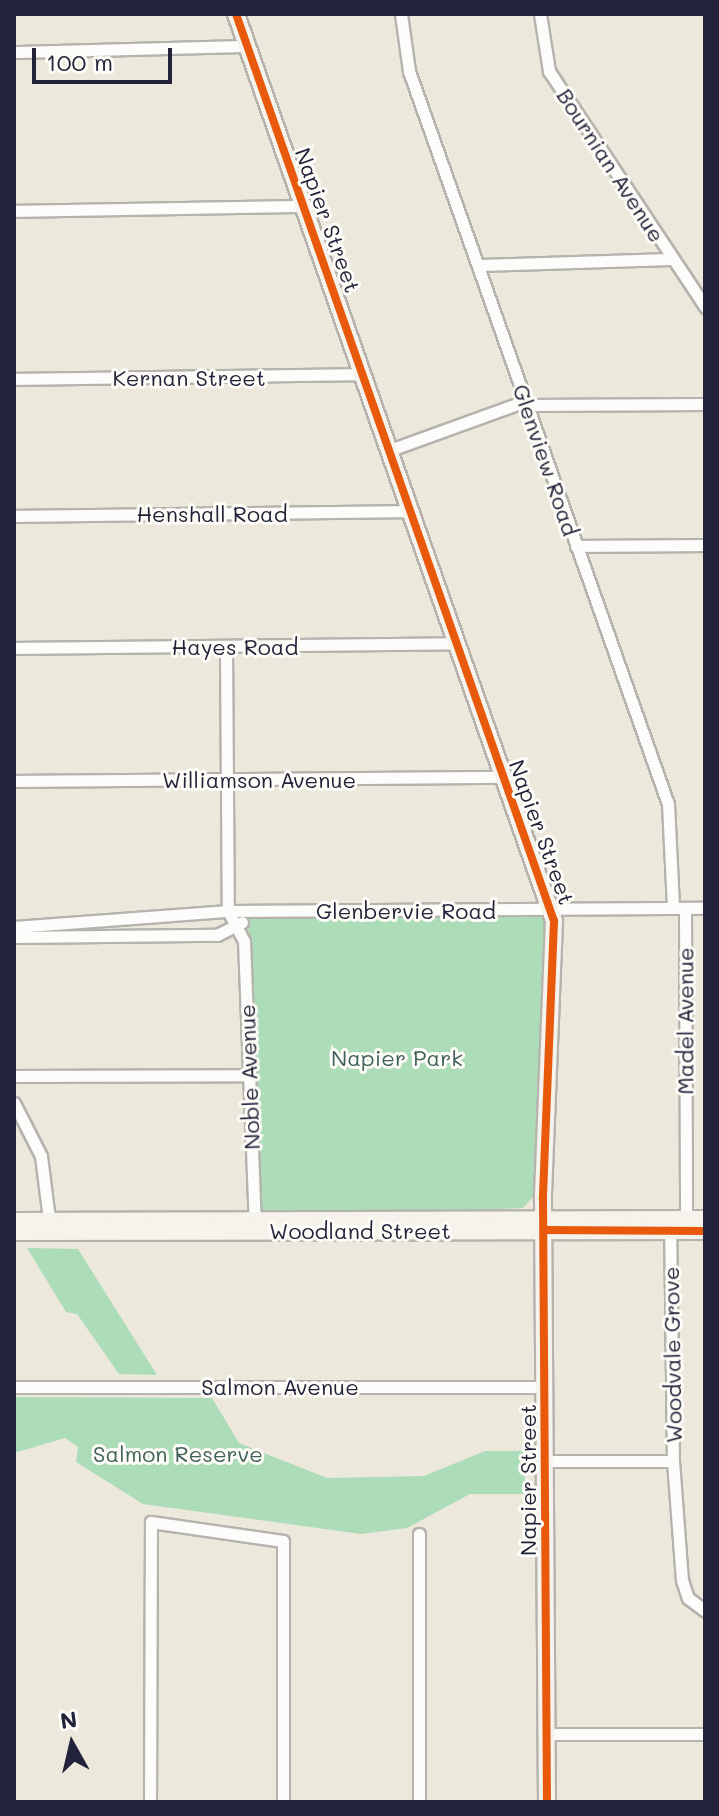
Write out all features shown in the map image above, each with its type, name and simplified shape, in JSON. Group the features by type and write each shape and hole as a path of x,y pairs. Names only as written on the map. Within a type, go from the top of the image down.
{"street":[{"name":"Napier Street","path":"236,14 552,909 544,1224 547,1802"},
{"name":"Glenview Road","path":"401,14 404,55 670,813 679,908"},
{"name":"Bournian Avenue","path":"540,14 549,71 705,307"},
{"path":"14,52 247,46"},
{"path":"14,211 304,206"},
{"path":"478,265 673,259"},
{"name":"Kernan Street","path":"14,379 364,374"},
{"path":"390,450 526,403 705,404"},
{"name":"Henshall Road","path":"14,516 410,511"},
{"path":"576,546 705,545"},
{"name":"Hayes Road","path":"14,648 457,643"},
{"path":"226,647 228,911"},
{"name":"Williamson Avenue","path":"14,781 503,777"},
{"name":"Madel Avenue","path":"678,1225 679,908"},
{"name":"Glenbervie Road","path":"14,927 228,911 705,908"},
{"name":"Noble Avenue","path":"228,911 244,941 255,1226"},
{"name":"Glenbervie Road","path":"14,937 217,935 260,912"},
{"path":"14,1084 20,1076 249,1075"},
{"path":"14,1103 41,1156 50,1227"},
{"name":"Woodland Street","path":"678,1225 705,1219"},
{"name":"Woodland Street","path":"14,1221 50,1227"},
{"name":"Woodland Street","path":"14,1232 50,1227 544,1224 678,1225 705,1231"},
{"name":"Woodvale Grove","path":"546,1461 673,1461 678,1225"},
{"name":"Salmon Avenue","path":"14,1387 546,1387"},
{"path":"673,1461 682,1580 688,1598 705,1611"},
{"path":"150,1802 151,1522 283,1541 283,1802"},
{"path":"419,1534 419,1802"},
{"path":"547,1734 705,1734"}],"green space":[{"name":"Napier Park","path":"552,909 534,1196 523,1208 255,1220 248,918"},
{"path":"27,1248 78,1249 157,1375 119,1374 77,1314 66,1312"},
{"name":"Salmon Reserve","path":"14,1397 212,1398 239,1443 327,1478 424,1476 485,1451 525,1451 525,1494 470,1494 407,1528 361,1534 143,1504 76,1462 78,1447 65,1438 14,1453"}],"cycle path":[{"path":"236,14 554,921 543,1200 547,1802"},
{"path":"545,1230 705,1231"}]}
